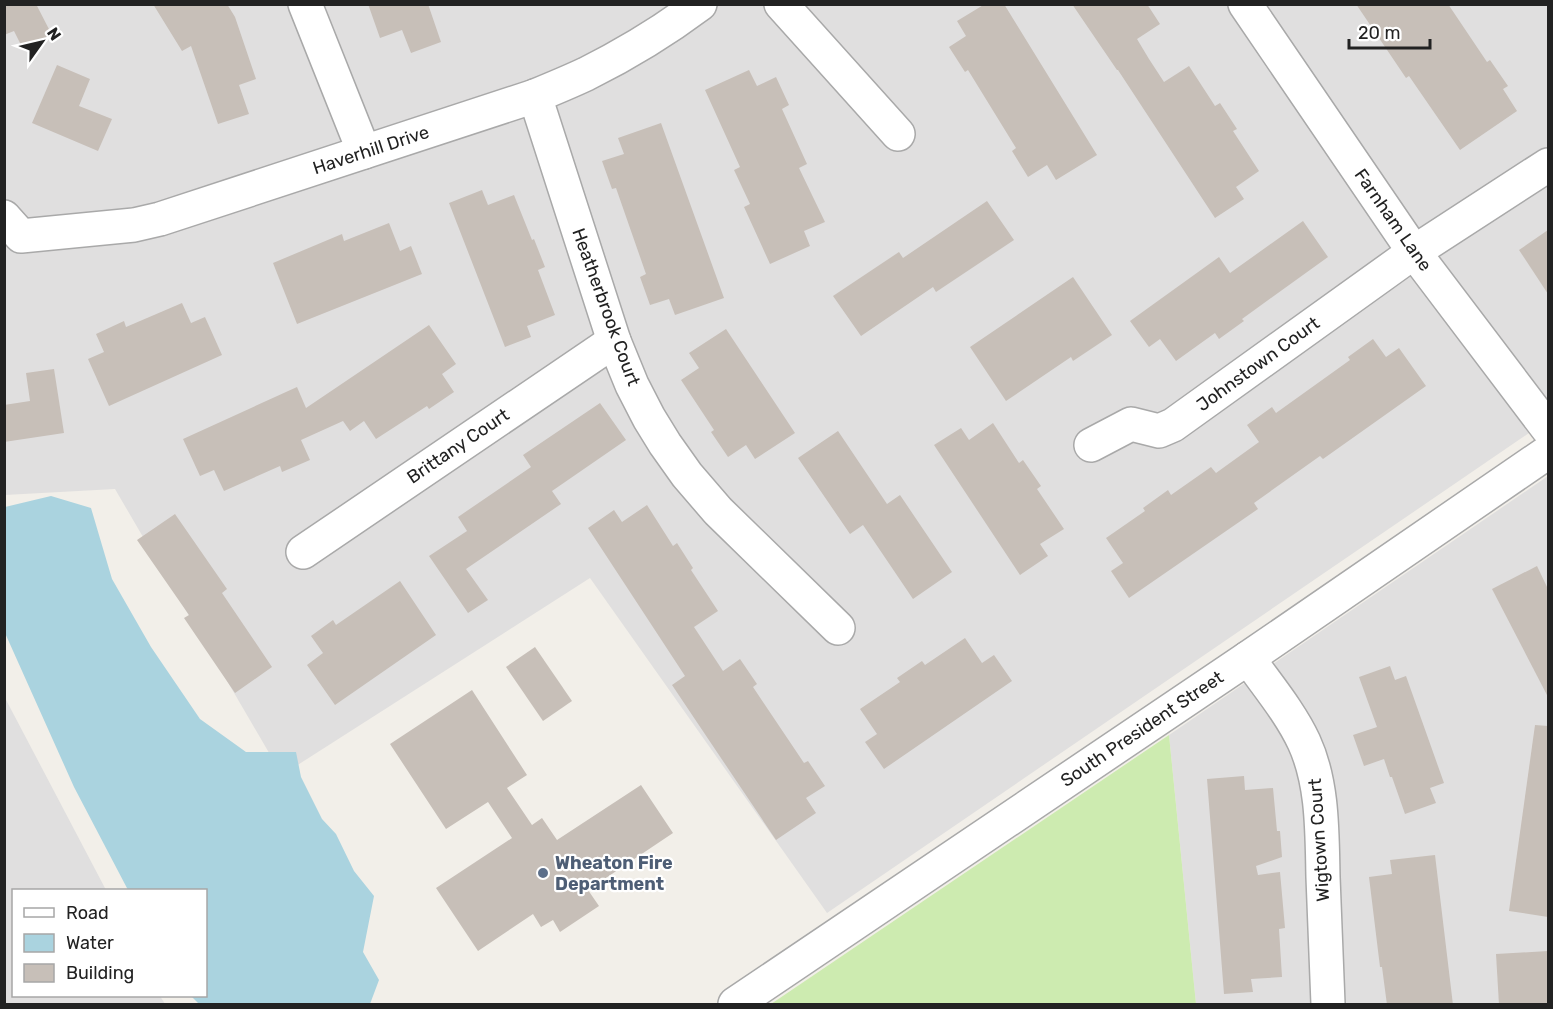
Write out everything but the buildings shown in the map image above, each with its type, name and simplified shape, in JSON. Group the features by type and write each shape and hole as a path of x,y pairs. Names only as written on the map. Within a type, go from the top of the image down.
{"street":[{"path":"305,4 364,152"},
{"name":"Haverhill Drive","path":"13,227 134,225 160,219 535,96 585,74 639,46 700,4"},
{"path":"781,4 898,134"},
{"name":"Farnham Lane","path":"1245,4 1414,252 1548,429"},
{"name":"Heatherbrook Court","path":"535,96 614,341 632,385 649,418 687,475 718,511 838,628"},
{"name":"Johnstown Court","path":"1091,445 1131,424 1159,431 1173,425 1414,252 1548,165"},
{"name":"Brittany Court","path":"303,552 614,341"},
{"name":"South President Street","path":"735,1005 1548,452"},
{"name":"Wigtown Court","path":"1248,658 1293,722 1304,742 1317,784 1321,819 1328,1005"}],"shaded area":[{"path":"5,5 1548,5 1548,420 827,913 590,578 282,775 115,489 5,495"},
{"path":"1548,476 1548,1004 1196,1004 1169,735"},
{"path":"4,696 105,889 12,889 12,997 161,997 165,1004 5,1004"}],"green space":[{"path":"1169,735 1196,1004 771,1004"}],"water":[{"path":"51,496 91,508 112,579 151,647 200,719 246,752 296,752 301,777 322,819 336,834 354,871 374,896 363,952 379,980 370,1004 199,1004 192,997 207,997 207,889 127,889 74,787 5,633 5,507"}],"place":[{"name":"Wheaton Fire Department","path":"543,873"}]}
